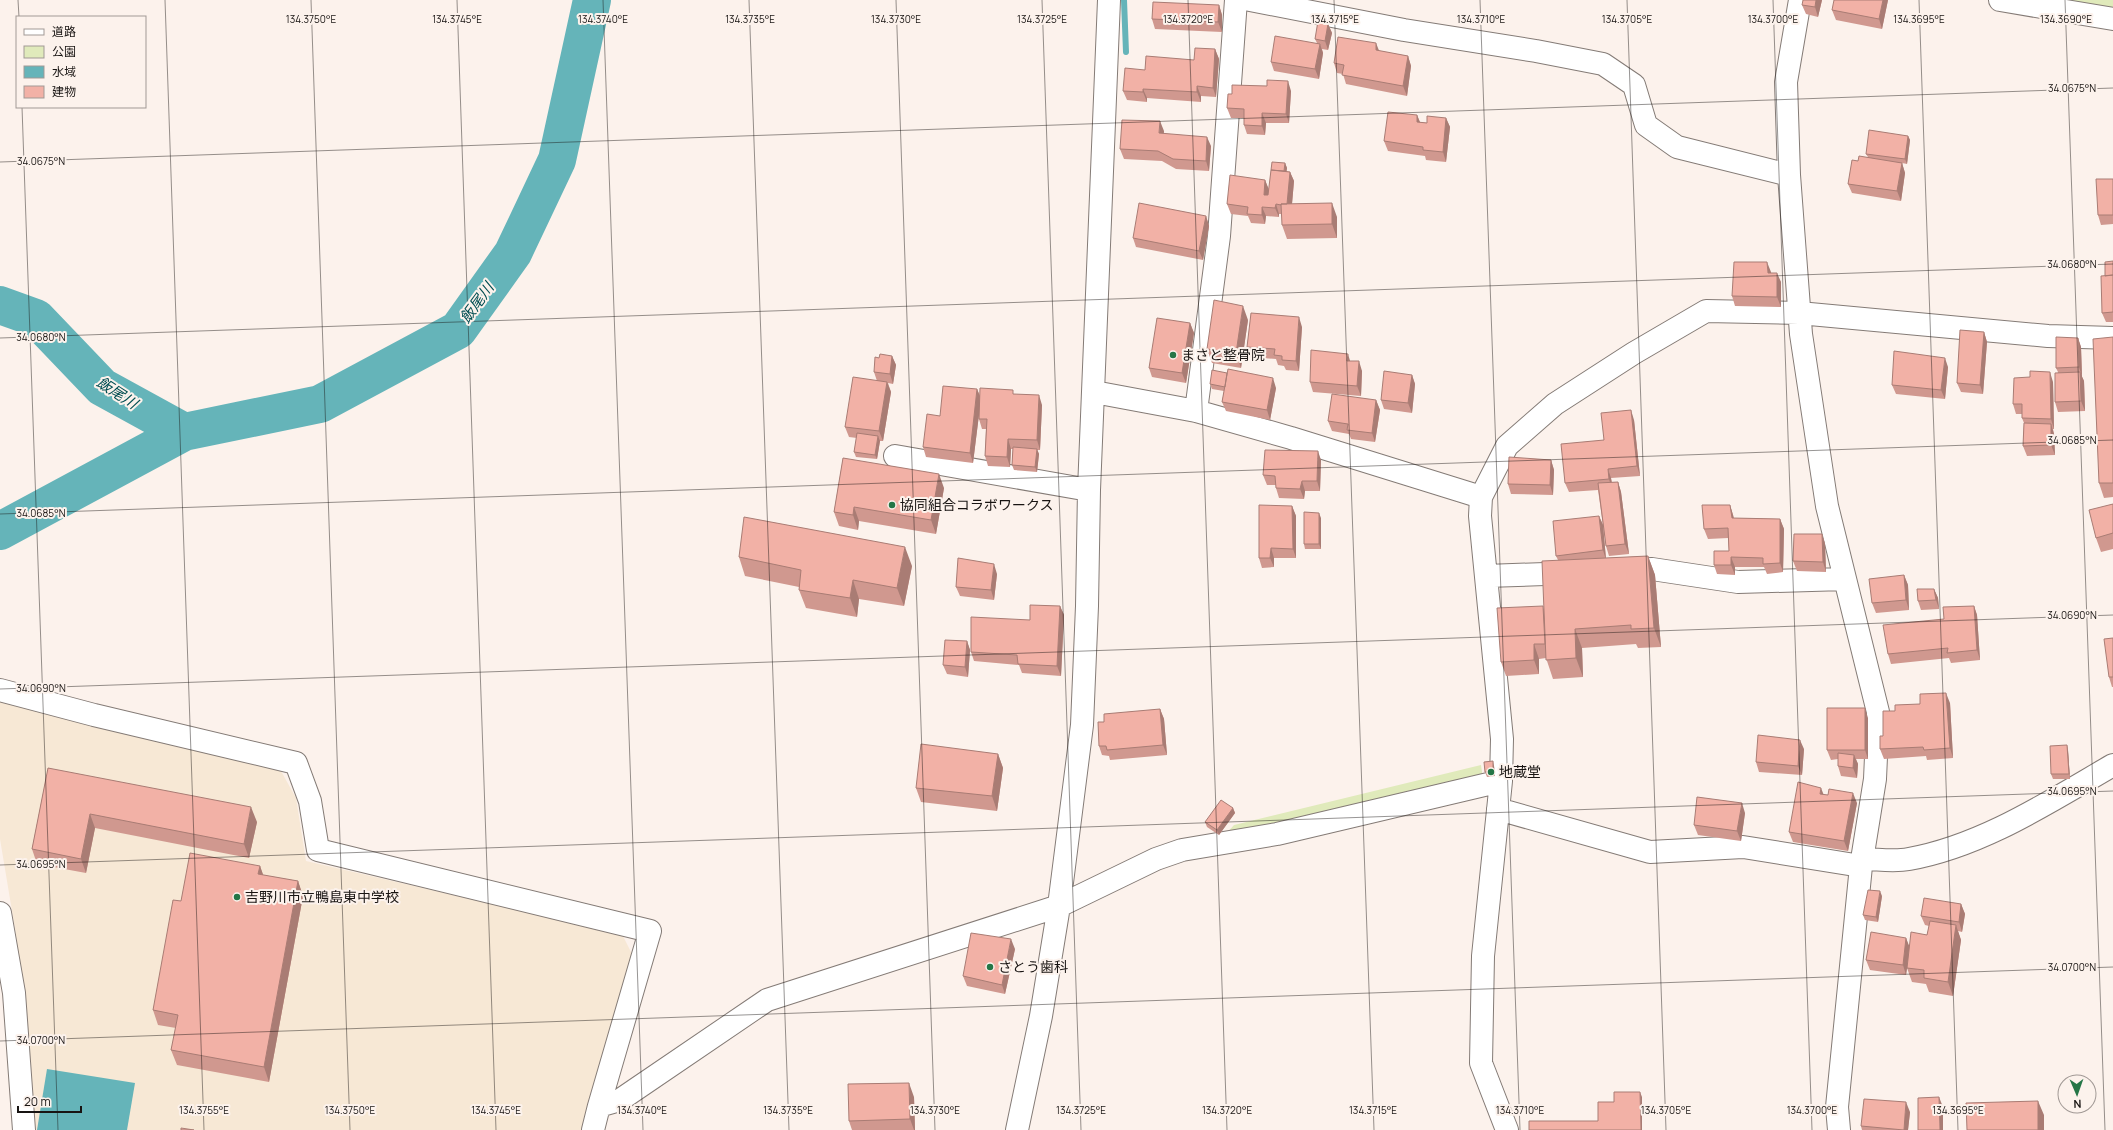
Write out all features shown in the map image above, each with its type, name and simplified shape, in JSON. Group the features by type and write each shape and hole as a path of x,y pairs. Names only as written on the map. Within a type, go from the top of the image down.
{"street":[{"path":"1017,1130 1041,1016 1059,906 1082,724 1087,606 1089,490 1109,0"},
{"path":"1196,411 1219,236 1236,0"},
{"path":"1250,0 1404,30 1536,51 1603,64 1634,85 1646,125 1677,147 1789,175"},
{"path":"1800,0 1786,82 1789,175 1799,313 1827,506 1878,712 1876,779 1862,863 1837,1107 1839,1130"},
{"path":"2000,0 2113,19"},
{"path":"1507,1130 1481,1063 1483,956 1501,781 1502,739 1480,516 1481,497 1507,446 1555,404 1634,353 1706,311 1799,313 2048,336 2113,338"},
{"path":"1094,392 1196,411 1291,438 1481,497"},
{"path":"894,456 1089,490"},
{"path":"1486,576 1652,569 1738,582 1845,579"},
{"path":"0,690 94,715 296,763 310,801 318,850 650,932 593,1130"},
{"path":"1498,809 1650,852 1743,847 1862,863 1908,860 1966,843 2037,808 2113,765"},
{"path":"599,1106 620,1100 767,1000 1059,906 1156,859 1182,850 1277,834 1501,781"},
{"path":"0,913 14,993 24,1130"}],"shaded area":[{"name":"吉野川市立鴨島東中学校","path":"0,699 281,771 296,798 306,861 622,934 632,954 589,1130 33,1130 16,935 0,839"}],"green space":[{"path":"2038,0 2113,0 2113,12"},
{"path":"1481,765 1483,779 1225,835 1234,825"}],"water":[{"path":"47,1069 135,1083 127,1130 37,1130"}],"building":[{"path":"1803,0 1816,0 1815,7 1802,5"},
{"path":"1834,0 1883,0 1879,19 1832,10"},
{"path":"1153,2 1219,5 1218,22 1152,19"},
{"path":"1318,21 1328,24 1325,41 1315,39"},
{"path":"1275,36 1320,44 1315,69 1271,62"},
{"path":"1338,37 1376,43 1376,50 1408,56 1403,86 1342,75 1344,65 1334,63"},
{"path":"1195,48 1215,49 1213,88 1197,86 1197,92 1143,89 1143,92 1123,91 1125,68 1145,70 1146,56 1194,60"},
{"path":"1267,80 1288,81 1286,114 1262,113 1262,126 1244,125 1244,109 1227,108 1228,94 1232,94 1232,85 1267,86"},
{"path":"1388,112 1417,115 1417,122 1427,123 1427,116 1446,118 1443,152 1423,150 1423,147 1384,141"},
{"path":"1122,120 1160,121 1159,133 1207,137 1206,161 1173,159 1158,151 1120,149"},
{"path":"1869,130 1908,136 1905,159 1866,154"},
{"path":"1859,156 1902,163 1897,191 1848,184 1852,160 1858,161"},
{"path":"1272,162 1285,163 1284,171 1271,170"},
{"path":"1271,170 1290,172 1287,204 1276,204 1275,208 1262,207 1262,215 1247,214 1248,207 1227,204 1230,175 1265,180 1264,195 1268,195"},
{"path":"2096,179 2113,179 2113,215 2098,215"},
{"path":"1139,203 1206,216 1199,251 1133,238"},
{"path":"1332,203 1332,224 1282,225 1281,204"},
{"path":"2113,261 2113,275 2105,276 2105,262"},
{"path":"1734,262 1767,262 1768,273 1777,273 1777,297 1732,296"},
{"path":"2113,275 2113,312 2102,313 2101,276"},
{"path":"1214,300 1243,306 1236,353 1207,349"},
{"path":"1251,313 1299,317 1296,361 1282,360 1282,356 1274,355 1275,349 1247,347"},
{"name":"まさと整骨院","path":"1157,318 1190,323 1182,373 1149,368"},
{"path":"1960,330 1984,332 1980,385 1957,383"},
{"path":"2056,337 2078,338 2079,367 2056,368"},
{"path":"2113,337 2113,483 2099,483 2093,339"},
{"path":"1311,350 1348,354 1347,361 1359,361 1357,386 1310,382"},
{"path":"1894,351 1945,358 1941,390 1892,385"},
{"path":"880,354 892,356 890,374 874,372 875,357 879,358"},
{"path":"1228,369 1273,378 1267,410 1222,402"},
{"path":"1212,370 1227,373 1225,387 1210,384"},
{"path":"1384,371 1412,375 1408,403 1381,400"},
{"path":"2030,371 2050,372 2051,419 2022,418 2022,404 2013,404 2014,378 2030,377"},
{"path":"2080,372 2081,401 2055,402 2055,373"},
{"path":"853,377 887,382 879,431 845,427"},
{"path":"943,386 977,389 970,453 923,447 927,414 940,416"},
{"path":"980,388 1013,390 1013,394 1039,395 1037,440 1008,439 1007,457 985,456 987,419 979,419"},
{"path":"1332,394 1376,400 1372,433 1347,430 1348,424 1328,421"},
{"path":"1631,410 1637,466 1608,469 1609,479 1565,483 1561,444 1604,440 1601,413"},
{"path":"2024,423 2051,424 2051,445 2023,446"},
{"path":"857,433 878,436 875,455 854,452"},
{"path":"1013,447 1037,449 1035,467 1012,465"},
{"path":"1265,450 1318,451 1317,481 1302,481 1300,489 1276,488 1275,476 1263,475"},
{"path":"1509,457 1551,460 1550,485 1508,484"},
{"name":"協同組合コラボワークス","path":"843,458 939,474 931,520 854,507 853,515 834,512"},
{"path":"1618,482 1625,544 1606,546 1598,483"},
{"path":"2113,504 2113,533 2096,538 2089,510"},
{"path":"1259,505 1292,506 1293,549 1271,548 1270,558 1259,558"},
{"path":"1702,505 1730,505 1732,518 1780,519 1780,563 1763,564 1763,558 1731,557 1731,565 1714,565 1714,551 1729,551 1728,528 1704,529"},
{"path":"1304,512 1319,513 1319,544 1304,544"},
{"path":"1599,516 1603,550 1556,556 1553,521"},
{"path":"744,517 905,547 897,588 853,580 850,598 799,590 801,570 739,557"},
{"path":"1794,534 1822,534 1823,562 1793,561"},
{"path":"1648,556 1654,628 1631,629 1631,625 1575,629 1576,658 1546,660 1542,561"},
{"path":"958,558 994,564 991,590 956,587"},
{"path":"1904,575 1906,600 1872,603 1869,579"},
{"path":"1917,589 1934,589 1936,600 1918,601"},
{"path":"1030,605 1060,606 1057,666 1018,664 1017,655 971,652 971,617 1030,620"},
{"path":"1543,606 1545,644 1534,644 1534,660 1501,662 1497,608"},
{"path":"1974,606 1977,650 1947,653 1948,648 1888,654 1883,625 1944,619 1943,607"},
{"path":"2113,638 2113,677 2109,677 2104,639"},
{"path":"945,640 967,641 965,667 943,665"},
{"path":"1946,693 1950,748 1924,750 1923,747 1880,749 1880,736 1883,736 1883,711 1895,711 1895,705 1920,704 1920,694"},
{"path":"1827,708 1865,708 1865,750 1827,750"},
{"path":"1160,709 1163,745 1107,750 1106,746 1099,746 1098,722 1104,722 1104,714"},
{"path":"1758,735 1800,740 1798,766 1756,762"},
{"path":"921,744 998,754 992,796 916,788"},
{"path":"2067,745 2069,774 2051,774 2050,746"},
{"path":"1838,753 1854,755 1853,768 1838,766"},
{"path":"1493,761 1493,771 1485,772 1484,762"},
{"path":"48,768 251,807 244,844 90,814 81,859 32,849"},
{"path":"1798,782 1821,788 1820,794 1828,795 1829,789 1853,793 1844,841 1789,832"},
{"path":"1697,797 1742,803 1737,831 1694,825"},
{"path":"1221,800 1233,808 1217,830 1205,822"},
{"path":"190,853 260,866 258,874 298,881 264,1067 171,1050 178,1015 153,1010 173,900 181,901"},
{"path":"1868,890 1880,891 1876,917 1863,915"},
{"path":"1924,898 1961,904 1959,922 1921,916"},
{"path":"1930,921 1956,925 1948,982 1924,978 1924,970 1907,968 1911,932 1927,935"},
{"path":"1871,932 1906,938 1903,965 1866,960"},
{"name":"さとう歯科","path":"971,933 1011,939 1002,985 963,976"},
{"path":"909,1083 910,1119 849,1121 848,1084"},
{"path":"1614,1092 1640,1092 1641,1130 1529,1130 1529,1121 1598,1121 1598,1102 1614,1102"},
{"path":"1939,1097 1940,1130 1918,1130 1918,1098"},
{"path":"1864,1099 1906,1102 1904,1130 1861,1126"},
{"path":"2038,1101 2038,1130 1967,1130 1966,1103"},
{"path":"181,1128 194,1130 181,1130"}],"waterway":[{"name":"飯尾川","path":"0,531 184,432 320,404 458,330 513,253 557,160 592,0"},
{"path":"1124,0 1126,52"},
{"name":"飯尾川","path":"0,305 36,318 102,387 184,432"}],"place":[{"name":"まさと整骨院","path":"1173,355"},
{"name":"協同組合コラボワークス","path":"892,505"},
{"name":"地蔵堂","path":"1491,772"},
{"name":"吉野川市立鴨島東中学校","path":"237,897"},
{"name":"さとう歯科","path":"990,967"}]}
